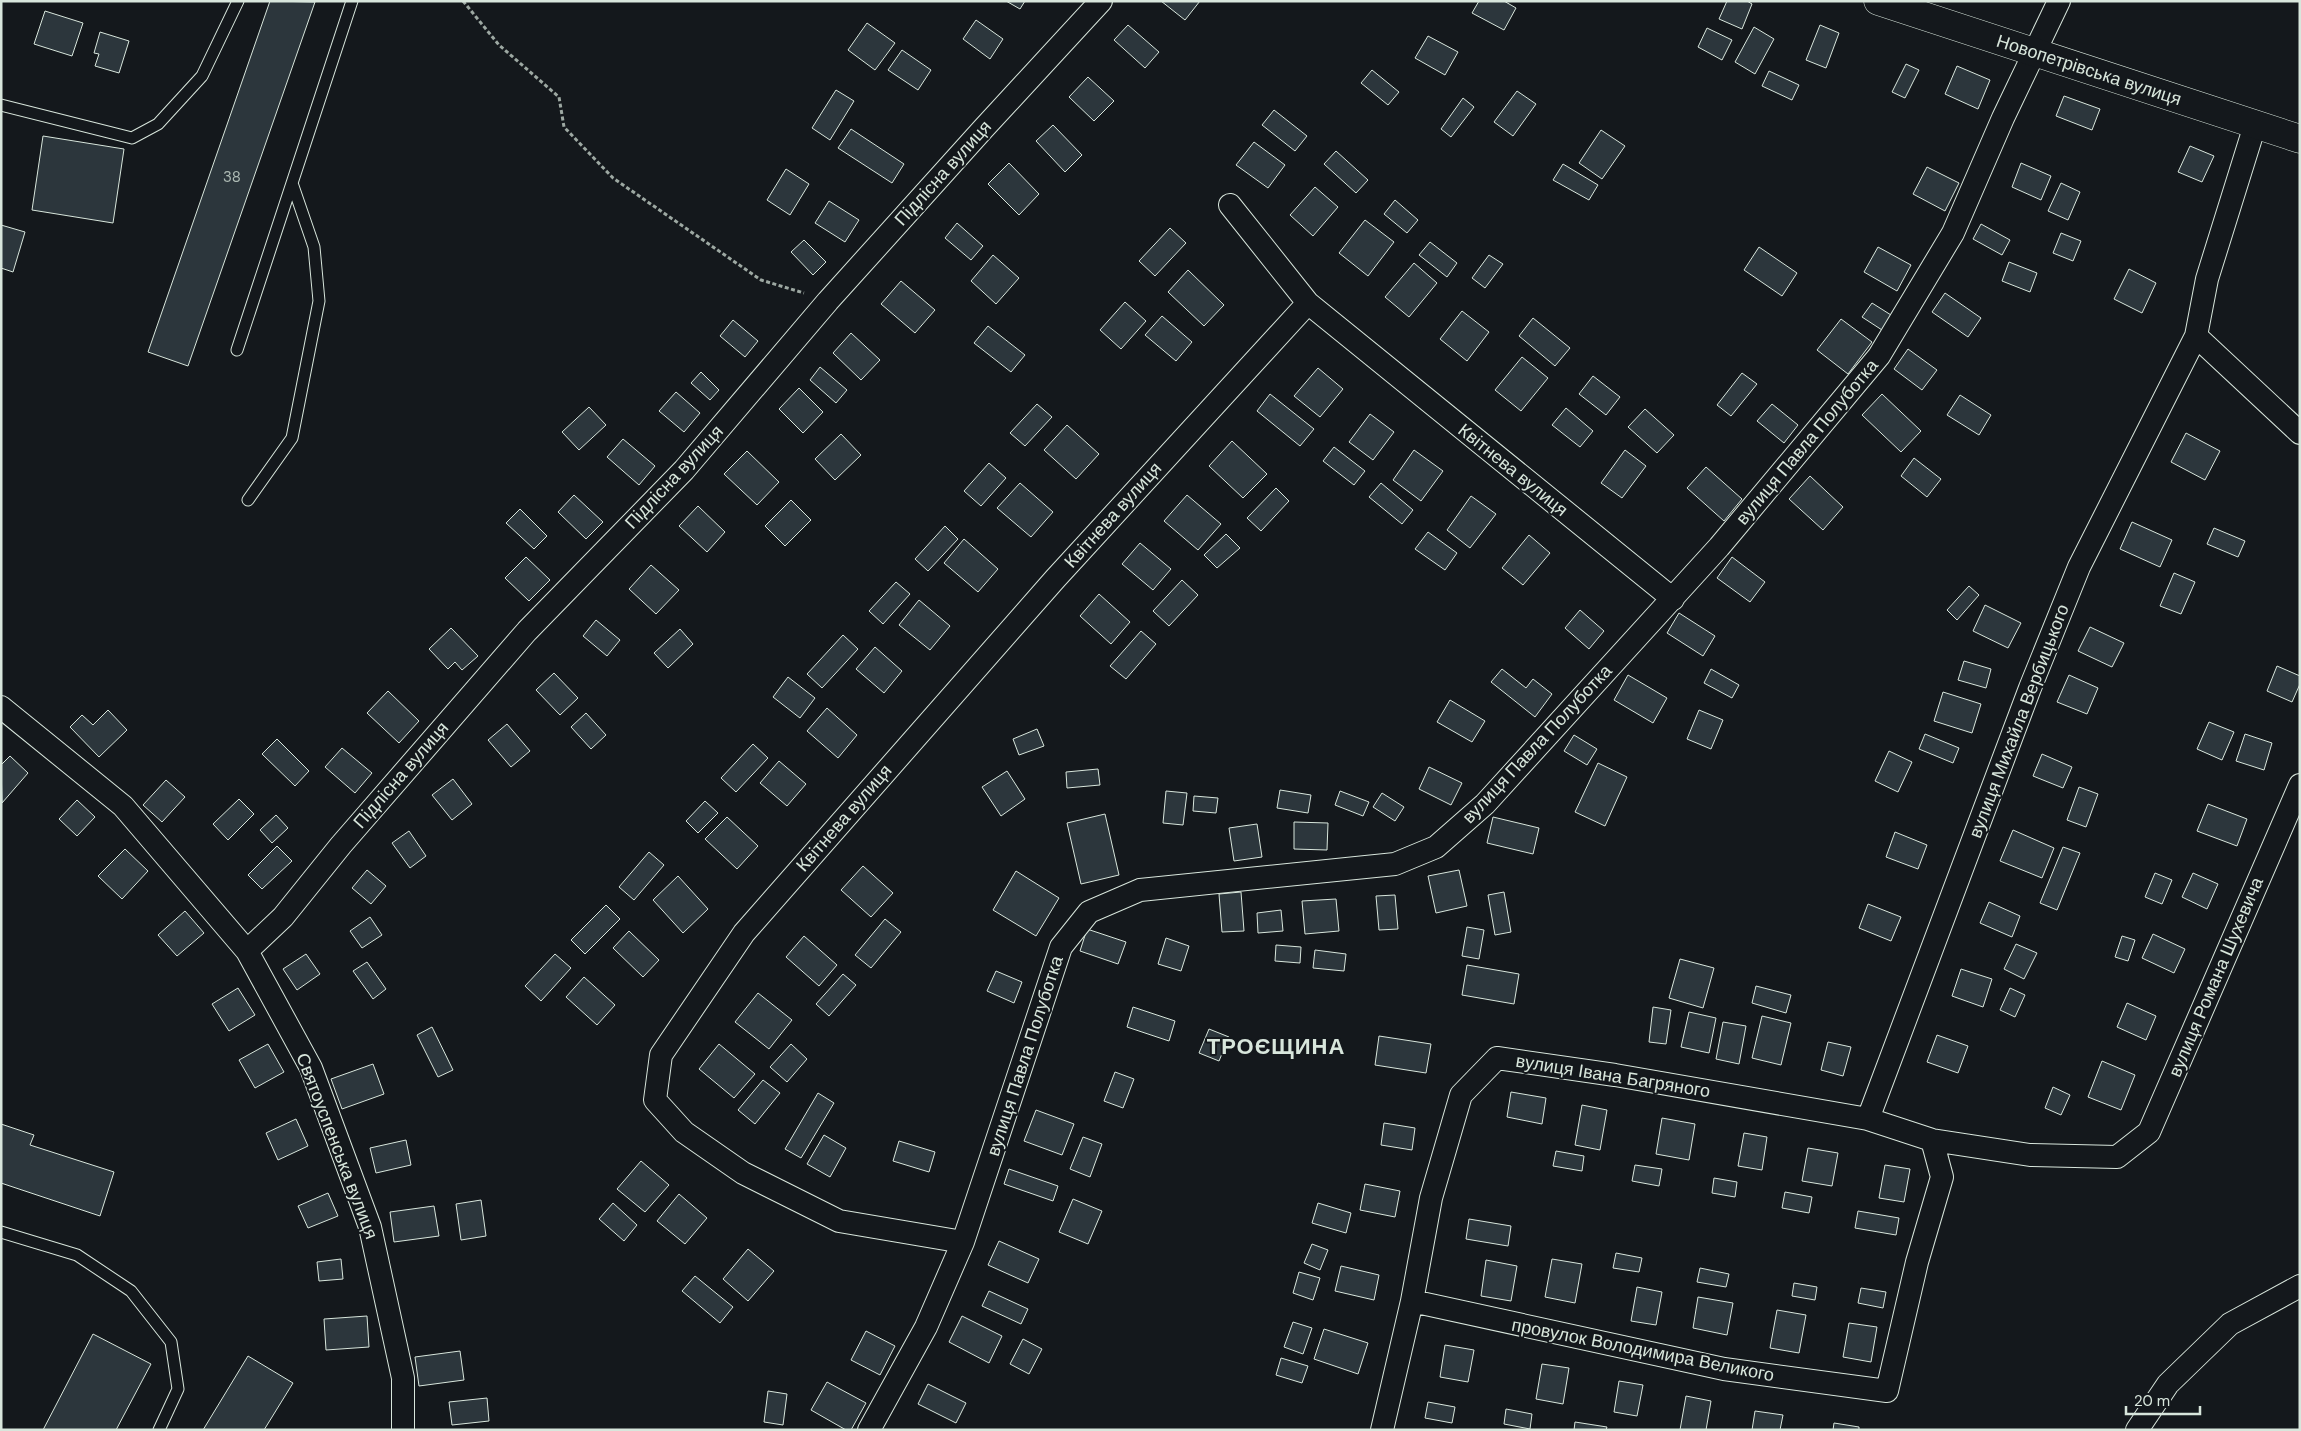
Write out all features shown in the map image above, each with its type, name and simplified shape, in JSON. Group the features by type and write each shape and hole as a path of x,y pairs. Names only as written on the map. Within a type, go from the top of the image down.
{"street":[{"name":"Підлісна вулиця","path":"247,951 283,917 341,844 527,631 684,470 828,301 976,136 1101,1"},
{"name":"Новопетрівська вулиця","path":"1878,1 2300,140"},
{"name":"вулиця Павла Полуботка","path":"869,1430 926,1327 963,1242 1061,947 1088,912 1140,890 1395,864 1436,847 1485,804 1720,547 1879,356 1953,233 2003,118 2059,1"},
{"path":"2255,125 2207,278 2196,336 2300,433"},
{"name":"Квітнева вулиця","path":"1230,205 1308,303 1673,599"},
{"name":"Квітнева вулиця","path":"963,1242 839,1220 743,1174 684,1132 655,1100 661,1055 744,933 1054,579 1308,303"},
{"name":"вулиця Михайла Вербицького","path":"1868,1119 2027,697 2079,567 2196,336"},
{"name":"Святоуспенська вулиця","path":"1,707 123,806 247,951 311,1068 370,1227 403,1378 403,1430"},
{"name":"вулиця Романа Шухевича","path":"2117,1157 2149,1132 2300,785"},
{"name":"вулиця Івана Багряного","path":"1382,1430 1412,1301 1431,1198 1461,1095 1497,1058 1624,1077 1868,1119 1932,1140 2030,1155 2117,1157"},
{"name":"провулок Володимира Великого","path":"1412,1301 1724,1369 1887,1391 1917,1262 1942,1177 1932,1140"},
{"path":"2137,1430 2168,1384 2230,1324 2300,1286"}],"lane":[{"path":"1,106 132,138 158,124 202,76 238,1"},
{"path":"237,350 352,1"},
{"path":"248,500 292,438 319,301 314,247 292,183"},
{"path":"1,1232 77,1255 131,1291 137,1298 171,1342 178,1389 159,1430"}],"path":[{"path":"463,1 499,45 559,97 564,127 613,178 761,280 828,301"}],"building":[{"path":"270,1 315,2 188,366 148,352"},
{"path":"1006,1 1025,1 1020,9"},
{"path":"1161,1 1200,1 1185,20"},
{"path":"1479,1 1504,1 1516,8 1504,30 1472,13"},
{"path":"1727,1 1747,1 1752,4 1742,29 1719,19"},
{"path":"45,11 83,23 72,56 34,44"},
{"path":"976,20 1003,39 990,59 963,39"},
{"path":"867,23 895,43 875,70 848,50"},
{"path":"1128,25 1159,52 1145,68 1114,40"},
{"path":"1820,25 1839,33 1826,68 1806,60"},
{"path":"1754,27 1774,39 1755,74 1735,62"},
{"path":"1707,28 1732,40 1722,60 1698,47"},
{"path":"100,32 129,41 119,73 95,66 99,54 94,53"},
{"path":"1428,36 1458,52 1445,75 1415,58"},
{"path":"902,50 931,70 918,90 888,70"},
{"path":"1906,64 1919,70 1905,98 1892,92"},
{"path":"1957,66 1990,80 1978,109 1945,94"},
{"path":"1372,70 1399,92 1388,105 1361,83"},
{"path":"1769,71 1799,85 1792,100 1762,86"},
{"path":"1088,77 1114,101 1094,121 1069,97"},
{"path":"836,90 854,101 830,140 812,128"},
{"path":"1517,91 1536,104 1513,136 1494,122"},
{"path":"2064,96 2100,109 2092,130 2056,116"},
{"path":"1463,98 1474,107 1451,137 1441,129"},
{"path":"1274,110 1307,136 1295,151 1262,125"},
{"path":"1053,125 1082,155 1065,172 1036,141"},
{"path":"851,129 904,164 892,183 838,148"},
{"path":"1601,130 1625,146 1602,179 1579,163"},
{"path":"43,136 124,149 113,223 32,210"},
{"path":"1254,142 1285,165 1268,188 1236,165"},
{"path":"2190,146 2214,156 2202,182 2178,172"},
{"path":"1336,151 1368,180 1356,193 1324,164"},
{"path":"1009,163 1039,194 1019,215 988,184"},
{"path":"2021,163 2051,176 2041,200 2012,187"},
{"path":"1563,164 1598,185 1589,200 1553,180"},
{"path":"1927,167 1959,183 1945,211 1913,194"},
{"path":"786,169 809,184 790,215 767,200"},
{"path":"2061,183 2080,192 2068,220 2048,211"},
{"path":"1315,187 1338,207 1313,236 1290,215"},
{"path":"1395,200 1418,220 1407,233 1384,214"},
{"path":"829,201 859,220 845,242 815,223"},
{"path":"1365,220 1394,242 1368,276 1339,253"},
{"path":"957,223 983,246 971,260 945,238"},
{"path":"1981,224 2010,240 2002,255 1973,239"},
{"path":"1,225 25,232 13,272 1,268"},
{"path":"1170,228 1186,243 1155,276 1139,261"},
{"path":"2061,233 2081,241 2073,261 2053,253"},
{"path":"804,240 826,262 813,275 791,252"},
{"path":"1430,242 1457,263 1447,277 1419,255"},
{"path":"1759,247 1797,273 1782,296 1744,270"},
{"path":"1878,247 1911,265 1897,291 1864,272"},
{"path":"993,255 1019,278 996,304 971,281"},
{"path":"1489,255 1503,264 1485,288 1472,278"},
{"path":"2009,262 2037,273 2030,292 2002,281"},
{"path":"1414,263 1437,283 1409,317 1385,297"},
{"path":"2129,269 2156,283 2142,313 2114,299"},
{"path":"1188,270 1224,305 1204,326 1168,292"},
{"path":"901,281 935,310 915,333 881,304"},
{"path":"1945,293 1981,318 1968,337 1932,312"},
{"path":"1125,302 1146,321 1121,349 1100,330"},
{"path":"1872,303 1891,315 1882,330 1862,317"},
{"path":"1462,311 1489,332 1467,361 1440,339"},
{"path":"1162,316 1192,342 1176,361 1145,335"},
{"path":"1533,318 1570,348 1555,366 1519,336"},
{"path":"1841,319 1872,342 1848,374 1817,350"},
{"path":"733,320 758,341 745,357 720,336"},
{"path":"988,326 1025,355 1011,372 974,343"},
{"path":"851,333 880,360 861,380 833,353"},
{"path":"1908,349 1937,370 1922,390 1894,369"},
{"path":"1522,357 1548,378 1521,411 1495,390"},
{"path":"820,367 847,390 836,403 810,380"},
{"path":"1318,368 1343,389 1320,417 1294,396"},
{"path":"701,372 719,390 710,400 691,383"},
{"path":"1742,373 1757,384 1731,416 1717,405"},
{"path":"1593,376 1620,397 1606,415 1579,394"},
{"path":"799,388 823,412 803,433 779,409"},
{"path":"676,392 700,413 684,432 659,411"},
{"path":"1270,394 1314,429 1300,446 1257,411"},
{"path":"1882,394 1921,431 1901,452 1862,415"},
{"path":"1960,395 1991,415 1979,435 1947,415"},
{"path":"1037,404 1052,417 1025,446 1010,433"},
{"path":"1772,404 1798,425 1784,443 1757,421"},
{"path":"589,407 606,425 579,450 562,432"},
{"path":"1566,408 1593,431 1580,447 1552,425"},
{"path":"1645,409 1674,435 1657,453 1628,427"},
{"path":"1370,414 1394,432 1373,460 1349,442"},
{"path":"1067,425 1099,454 1076,479 1044,450"},
{"path":"2186,433 2220,451 2205,480 2171,462"},
{"path":"841,434 861,455 835,480 815,459"},
{"path":"623,439 655,466 639,485 607,457"},
{"path":"1232,441 1267,474 1243,498 1209,466"},
{"path":"1334,447 1365,471 1354,485 1323,461"},
{"path":"1414,450 1443,471 1421,501 1393,480"},
{"path":"1625,450 1646,466 1622,498 1601,483"},
{"path":"747,451 779,482 757,505 724,474"},
{"path":"1914,458 1941,479 1927,497 1901,476"},
{"path":"989,463 1006,478 981,506 964,491"},
{"path":"1706,467 1742,499 1724,521 1687,488"},
{"path":"1810,476 1843,507 1823,530 1789,499"},
{"path":"1020,483 1053,512 1031,537 997,508"},
{"path":"1381,483 1413,510 1402,524 1369,497"},
{"path":"1276,488 1289,501 1261,531 1247,518"},
{"path":"574,495 603,522 586,539 558,512"},
{"path":"1187,495 1221,524 1198,550 1164,521"},
{"path":"1471,496 1496,514 1470,548 1447,530"},
{"path":"791,500 811,520 785,546 765,526"},
{"path":"698,506 725,532 707,552 679,526"},
{"path":"520,509 547,536 534,549 506,523"},
{"path":"2132,522 2172,540 2160,567 2120,549"},
{"path":"945,526 958,539 928,571 915,559"},
{"path":"2214,528 2245,541 2238,557 2207,544"},
{"path":"1428,532 1457,553 1445,570 1415,549"},
{"path":"1226,534 1240,548 1217,568 1204,555"},
{"path":"1529,535 1550,553 1523,585 1502,568"},
{"path":"964,539 998,569 978,592 944,563"},
{"path":"1140,543 1171,569 1153,590 1122,564"},
{"path":"526,557 550,580 529,601 505,578"},
{"path":"1732,557 1765,582 1750,602 1717,578"},
{"path":"651,565 679,590 656,614 629,589"},
{"path":"2174,573 2195,582 2181,614 2160,606"},
{"path":"1182,580 1198,595 1169,626 1153,611"},
{"path":"896,582 910,594 883,624 869,611"},
{"path":"1969,586 1979,595 1957,620 1947,610"},
{"path":"1099,594 1130,622 1111,644 1080,616"},
{"path":"919,600 950,626 930,650 899,625"},
{"path":"1985,605 2021,623 2008,648 1973,631"},
{"path":"1580,610 1604,631 1589,649 1565,628"},
{"path":"1679,613 1715,636 1703,656 1667,633"},
{"path":"596,620 620,640 607,656 583,636"},
{"path":"2090,627 2124,643 2112,667 2078,651"},
{"path":"451,628 478,656 462,670 455,662 448,669 429,649"},
{"path":"680,629 693,644 668,668 654,653"},
{"path":"1141,631 1156,644 1126,679 1110,666"},
{"path":"843,635 858,649 822,688 807,674"},
{"path":"875,647 902,671 884,693 856,669"},
{"path":"1964,661 1991,669 1986,688 1958,680"},
{"path":"2277,666 2300,676 2300,684 2292,702 2267,691"},
{"path":"1502,669 1526,688 1533,679 1552,694 1535,717 1491,682"},
{"path":"1711,669 1739,685 1732,698 1704,683"},
{"path":"554,673 578,698 560,715 536,690"},
{"path":"1628,675 1667,698 1653,723 1614,700"},
{"path":"2069,675 2098,688 2087,714 2057,702"},
{"path":"788,677 815,698 800,718 773,697"},
{"path":"388,691 419,721 399,743 367,713"},
{"path":"1943,692 1981,704 1972,733 1934,721"},
{"path":"1450,700 1485,721 1472,742 1437,722"},
{"path":"827,708 857,735 838,758 807,731"},
{"path":"108,710 127,730 99,757 70,727 82,715 93,725"},
{"path":"1699,710 1723,720 1711,749 1687,739"},
{"path":"586,713 606,735 591,749 571,727"},
{"path":"2209,722 2234,732 2222,760 2197,749"},
{"path":"507,724 530,751 511,767 488,740"},
{"path":"1037,729 1044,746 1019,755 1013,739"},
{"path":"1925,734 1959,748 1953,763 1919,749"},
{"path":"2245,734 2272,743 2264,770 2236,761"},
{"path":"1574,735 1597,749 1587,765 1564,751"},
{"path":"277,739 309,771 295,786 262,754"},
{"path":"753,744 768,758 736,792 721,778"},
{"path":"342,748 372,773 355,793 325,767"},
{"path":"1889,751 1912,762 1898,792 1875,781"},
{"path":"2042,754 2072,767 2063,788 2033,776"},
{"path":"10,756 28,773 2,803 1,765"},
{"path":"779,761 806,784 787,806 760,783"},
{"path":"1598,763 1627,777 1605,826 1575,812"},
{"path":"1429,767 1462,783 1451,805 1419,789"},
{"path":"1098,769 1100,785 1067,788 1066,772"},
{"path":"1007,771 1025,799 1001,816 982,787"},
{"path":"453,779 472,804 452,820 432,795"},
{"path":"166,780 185,797 162,822 143,805"},
{"path":"2079,787 2098,794 2086,827 2067,820"},
{"path":"1280,790 1311,795 1308,813 1277,808"},
{"path":"1166,791 1187,793 1183,825 1163,823"},
{"path":"1340,791 1369,802 1363,816 1335,805"},
{"path":"1382,793 1404,807 1395,821 1373,807"},
{"path":"1194,796 1218,798 1216,813 1193,811"},
{"path":"239,799 254,814 228,840 213,824"},
{"path":"77,800 95,817 77,836 59,819"},
{"path":"705,801 718,813 698,833 686,821"},
{"path":"2208,804 2247,819 2237,846 2197,831"},
{"path":"1105,814 1119,875 1081,884 1067,823"},
{"path":"276,815 288,828 272,843 260,830"},
{"path":"727,817 758,846 737,869 705,839"},
{"path":"1493,817 1539,828 1533,854 1487,843"},
{"path":"1294,822 1328,823 1327,850 1294,849"},
{"path":"1257,824 1262,857 1234,861 1229,828"},
{"path":"2013,830 2054,848 2042,878 2000,861"},
{"path":"409,831 426,856 410,868 392,843"},
{"path":"1895,832 1927,845 1918,869 1886,857"},
{"path":"277,846 292,861 262,889 248,875"},
{"path":"2063,847 2080,853 2057,910 2040,903"},
{"path":"125,849 148,871 122,899 98,876"},
{"path":"649,852 664,865 634,900 619,887"},
{"path":"863,866 893,893 871,917 841,890"},
{"path":"367,870 386,886 371,904 352,888"},
{"path":"1459,870 1467,906 1436,913 1428,876"},
{"path":"1016,871 1059,898 1036,936 993,910"},
{"path":"2155,873 2172,880 2162,904 2145,897"},
{"path":"2193,873 2218,884 2207,909 2182,897"},
{"path":"678,876 708,909 683,933 653,900"},
{"path":"1241,892 1244,931 1222,932 1219,894"},
{"path":"1504,892 1511,932 1495,935 1488,895"},
{"path":"1395,895 1398,929 1379,930 1376,896"},
{"path":"1336,899 1339,931 1305,934 1302,901"},
{"path":"1989,902 2020,916 2012,937 1980,923"},
{"path":"1868,904 1901,917 1891,941 1859,928"},
{"path":"606,905 620,919 585,954 571,940"},
{"path":"1281,910 1283,931 1258,933 1257,913"},
{"path":"185,911 204,933 177,956 158,935"},
{"path":"370,917 382,935 362,948 350,931"},
{"path":"885,919 901,932 871,968 855,955"},
{"path":"1467,927 1484,930 1479,959 1462,956"},
{"path":"1087,929 1126,942 1118,964 1080,951"},
{"path":"629,931 659,960 643,977 613,948"},
{"path":"2153,934 2185,949 2174,973 2142,958"},
{"path":"804,936 837,965 819,986 786,957"},
{"path":"2122,936 2135,940 2128,961 2115,957"},
{"path":"1166,938 1189,946 1181,971 1158,964"},
{"path":"2016,944 2037,953 2024,979 2004,969"},
{"path":"1276,945 1301,947 1300,963 1275,961"},
{"path":"1315,950 1346,954 1344,971 1313,968"},
{"path":"306,954 320,974 297,990 283,969"},
{"path":"555,954 571,968 541,1001 525,986"},
{"path":"1680,959 1714,968 1703,1008 1669,998"},
{"path":"367,962 386,989 373,999 353,971"},
{"path":"1467,965 1519,974 1514,1004 1462,995"},
{"path":"1961,969 1992,979 1983,1007 1952,996"},
{"path":"996,971 1022,982 1014,1003 987,991"},
{"path":"843,974 856,985 829,1016 816,1004"},
{"path":"584,977 615,1005 597,1025 566,997"},
{"path":"1756,986 1791,995 1786,1013 1752,1003"},
{"path":"238,988 255,1015 229,1031 212,1004"},
{"path":"2010,988 2025,995 2015,1017 2000,1010"},
{"path":"758,993 792,1020 769,1049 735,1022"},
{"path":"2127,1003 2156,1016 2146,1040 2117,1027"},
{"path":"1133,1007 1175,1021 1169,1041 1127,1027"},
{"path":"1653,1007 1671,1010 1666,1044 1649,1042"},
{"path":"1689,1012 1716,1018 1709,1053 1681,1047"},
{"path":"1762,1016 1791,1023 1781,1065 1752,1058"},
{"path":"1723,1022 1746,1026 1739,1064 1716,1059"},
{"path":"432,1027 453,1070 438,1077 417,1035"},
{"path":"1209,1029 1229,1037 1219,1061 1199,1053"},
{"path":"1937,1035 1968,1046 1958,1073 1927,1062"},
{"path":"1379,1036 1431,1044 1426,1073 1375,1065"},
{"path":"1828,1042 1851,1047 1843,1076 1821,1070"},
{"path":"268,1044 284,1072 255,1088 239,1060"},
{"path":"719,1044 755,1074 734,1098 699,1069"},
{"path":"791,1044 807,1059 787,1082 770,1067"},
{"path":"2102,1061 2135,1075 2121,1110 2088,1097"},
{"path":"373,1064 384,1094 342,1109 331,1079"},
{"path":"1115,1072 1134,1079 1123,1108 1104,1101"},
{"path":"763,1080 780,1093 755,1124 738,1110"},
{"path":"2053,1087 2070,1095 2061,1115 2045,1108"},
{"path":"1511,1092 1546,1098 1542,1124 1507,1117"},
{"path":"818,1093 834,1103 801,1158 785,1149"},
{"path":"1582,1105 1607,1110 1600,1150 1575,1145"},
{"path":"1036,1110 1074,1124 1062,1155 1024,1141"},
{"path":"1662,1118 1695,1124 1689,1160 1656,1154"},
{"path":"296,1119 308,1146 278,1160 266,1133"},
{"path":"1384,1123 1415,1128 1412,1150 1381,1145"},
{"path":"1,1124 34,1135 30,1145 114,1172 100,1216 1,1183"},
{"path":"1744,1133 1767,1137 1762,1170 1738,1166"},
{"path":"824,1135 846,1148 830,1177 807,1164"},
{"path":"1083,1137 1102,1144 1090,1177 1070,1169"},
{"path":"406,1140 411,1165 376,1173 370,1148"},
{"path":"899,1141 935,1152 929,1172 893,1161"},
{"path":"1808,1148 1838,1153 1832,1186 1802,1181"},
{"path":"1556,1151 1584,1156 1582,1171 1553,1166"},
{"path":"641,1161 669,1185 645,1212 617,1189"},
{"path":"1635,1165 1662,1169 1659,1186 1632,1181"},
{"path":"1885,1165 1910,1169 1904,1202 1879,1198"},
{"path":"1009,1169 1058,1186 1053,1201 1004,1184"},
{"path":"1714,1178 1737,1182 1735,1197 1712,1193"},
{"path":"1365,1184 1400,1191 1395,1217 1360,1210"},
{"path":"1785,1192 1812,1197 1809,1213 1782,1208"},
{"path":"328,1193 338,1216 308,1228 298,1206"},
{"path":"679,1194 707,1218 685,1244 657,1221"},
{"path":"1073,1199 1102,1211 1088,1244 1059,1232"},
{"path":"481,1200 486,1236 461,1240 456,1204"},
{"path":"613,1203 637,1225 624,1241 599,1219"},
{"path":"1318,1203 1351,1213 1346,1233 1312,1223"},
{"path":"434,1206 439,1236 394,1242 390,1212"},
{"path":"1858,1211 1899,1218 1896,1235 1855,1228"},
{"path":"1469,1219 1511,1226 1508,1246 1466,1239"},
{"path":"999,1241 1039,1259 1028,1283 988,1265"},
{"path":"1312,1244 1328,1250 1320,1270 1304,1263"},
{"path":"748,1249 774,1271 748,1301 723,1279"},
{"path":"1616,1253 1642,1258 1639,1272 1613,1268"},
{"path":"341,1259 343,1279 319,1281 317,1262"},
{"path":"1552,1259 1582,1264 1575,1303 1545,1297"},
{"path":"1486,1260 1517,1266 1511,1301 1481,1296"},
{"path":"1341,1266 1379,1275 1374,1300 1335,1291"},
{"path":"1700,1268 1729,1274 1726,1287 1697,1282"},
{"path":"1299,1272 1320,1278 1313,1300 1293,1293"},
{"path":"695,1276 733,1307 720,1323 682,1291"},
{"path":"1794,1283 1817,1287 1815,1300 1792,1296"},
{"path":"1637,1287 1662,1292 1656,1325 1631,1321"},
{"path":"1861,1288 1886,1292 1883,1308 1858,1303"},
{"path":"989,1291 1028,1309 1021,1324 982,1306"},
{"path":"1698,1297 1733,1303 1727,1335 1693,1328"},
{"path":"1777,1310 1806,1315 1799,1353 1770,1348"},
{"path":"367,1316 369,1347 326,1350 324,1319"},
{"path":"962,1316 1002,1336 989,1363 949,1342"},
{"path":"1293,1322 1312,1328 1303,1354 1284,1347"},
{"path":"1849,1323 1877,1327 1871,1362 1843,1357"},
{"path":"1324,1329 1368,1343 1358,1374 1314,1359"},
{"path":"866,1331 895,1346 880,1375 851,1360"},
{"path":"93,1334 151,1364 116,1430 43,1430"},
{"path":"1023,1339 1042,1349 1029,1374 1010,1364"},
{"path":"1445,1345 1474,1350 1468,1382 1440,1377"},
{"path":"460,1351 464,1380 419,1386 415,1357"},
{"path":"248,1356 293,1383 264,1430 203,1430"},
{"path":"1281,1358 1308,1366 1302,1383 1276,1375"},
{"path":"1542,1364 1569,1368 1563,1404 1536,1399"},
{"path":"1619,1381 1643,1385 1637,1416 1614,1412"},
{"path":"827,1382 866,1403 851,1430 846,1430 811,1410"},
{"path":"928,1384 966,1403 956,1423 918,1404"},
{"path":"768,1391 787,1394 783,1425 764,1422"},
{"path":"1686,1396 1711,1401 1706,1430 1680,1430"},
{"path":"487,1398 489,1421 452,1425 449,1402"},
{"path":"1428,1402 1455,1407 1452,1423 1425,1418"},
{"path":"1506,1409 1532,1414 1530,1429 1504,1424"},
{"path":"1755,1411 1783,1415 1780,1430 1752,1430"},
{"path":"1575,1422 1607,1427 1606,1430 1574,1430"},
{"path":"1834,1423 1859,1427 1859,1430 1833,1430"}],"district":[{"name":"ТРОЄЩИНА","path":"1276,1046"}]}
